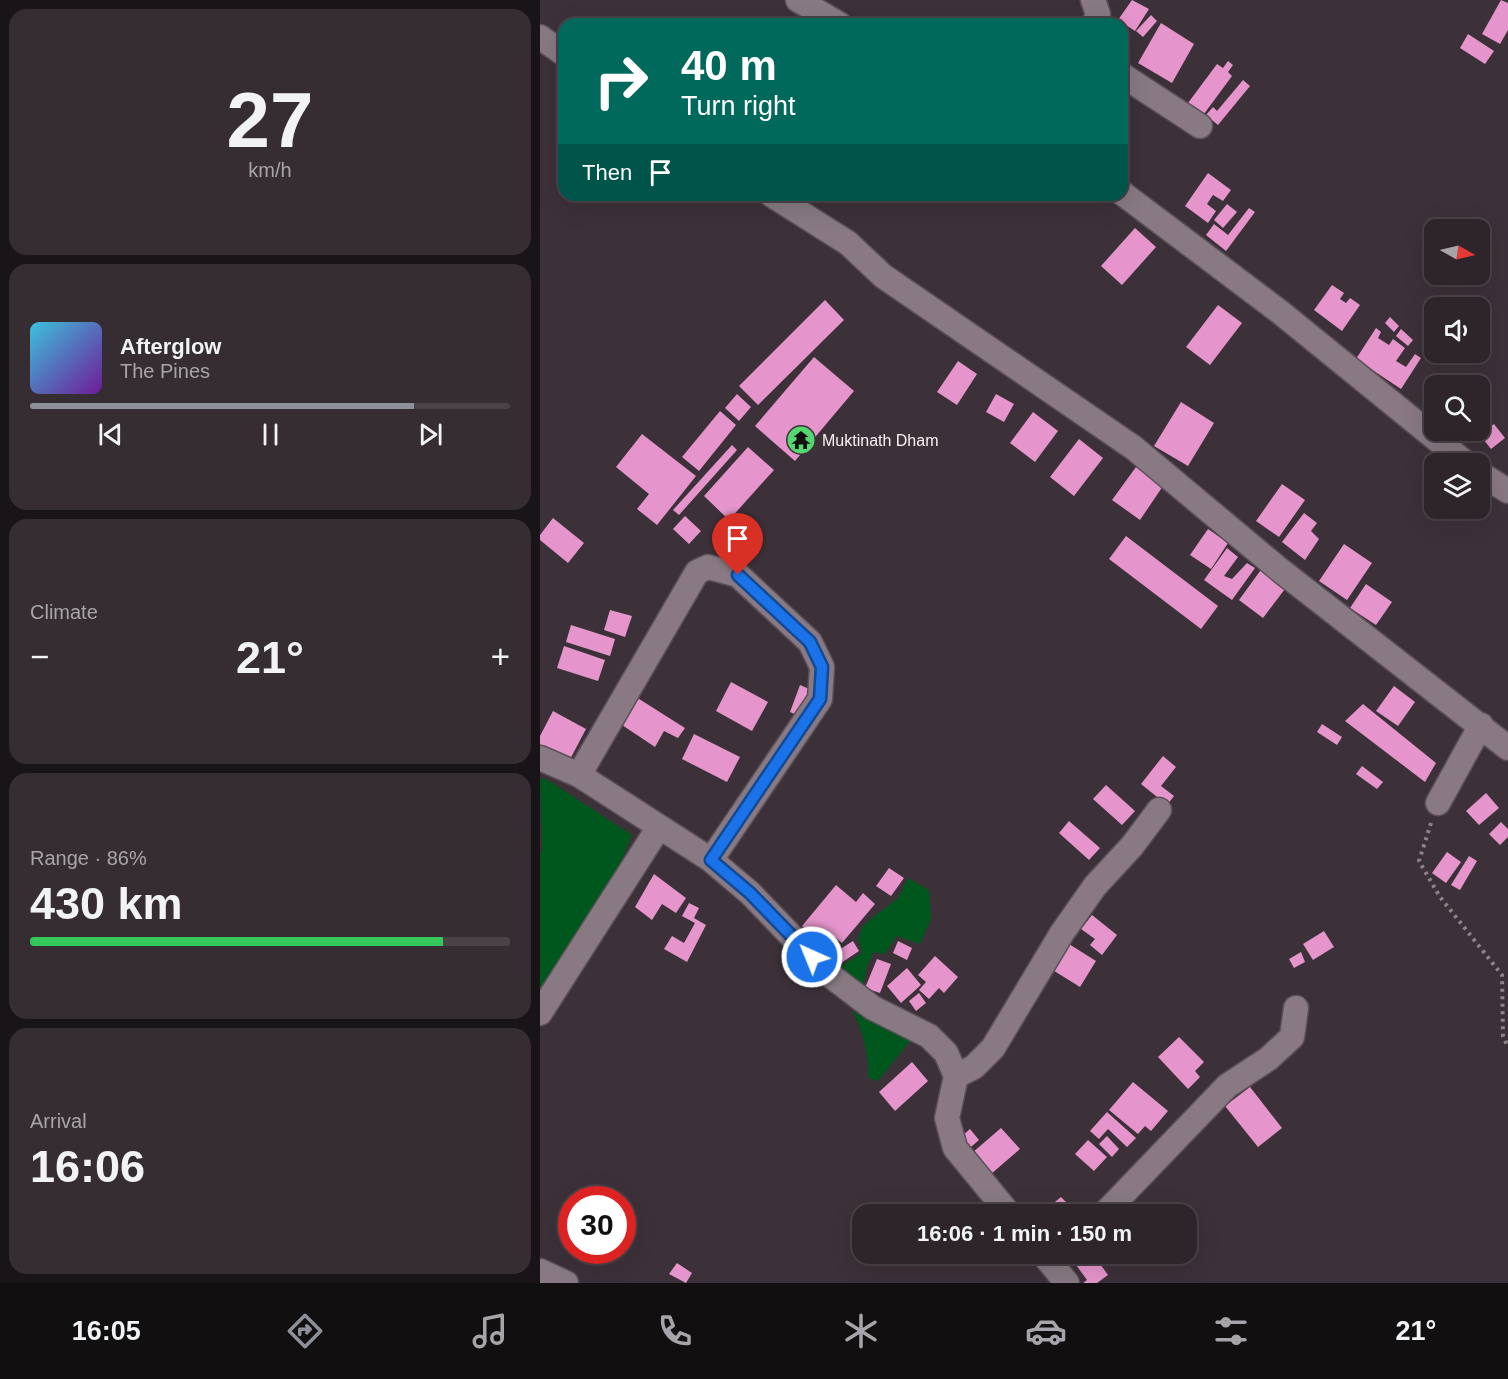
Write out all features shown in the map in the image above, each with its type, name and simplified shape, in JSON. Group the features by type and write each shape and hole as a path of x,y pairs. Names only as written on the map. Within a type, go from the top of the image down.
{"street":[{"path":"798,0 829,18"},
{"path":"1093,0 1098,14 1096,18"},
{"path":"540,37 558,50"},
{"path":"1128,79 1200,126"},
{"path":"1128,198 1280,312 1453,453"},
{"path":"782,201 848,243 892,282 1134,448 1280,570 1482,725 1508,748"},
{"path":"1490,480 1508,491"},
{"path":"579,775 697,572 708,567 738,575 810,642 822,667 820,699 711,860"},
{"path":"1437,803 1482,725"},
{"path":"540,758 579,775 711,860 750,893 827,973 873,1008 929,1036 946,1053 956,1076 946,1118 955,1148 1001,1204"},
{"path":"956,1076 974,1067 993,1048 1062,933 1095,886 1132,846 1159,810"},
{"path":"540,1013 659,827"},
{"path":"1114,1204 1227,1086 1268,1059 1292,1037 1296,1008"},
{"path":"1053,1264 1067,1283"}],"path":[{"path":"1437,803 1419,861 1440,897 1502,975 1502,1027 1508,1047"}],"green space":[{"path":"540,778 548,780 632,835 609,893 540,992 540,855 542,850"},
{"path":"908,878 929,890 931,919 920,944 897,936 885,954 874,952 867,966 862,992 841,966 862,953 858,939 862,927 898,898"},
{"path":"852,1011 909,1037 910,1041 878,1081 868,1078 868,1062 864,1043"}],"building":[{"path":"1132,0 1149,9 1135,31 1128,26 1128,18 1119,18"},
{"path":"1501,0 1508,3 1508,30 1500,44 1482,34"},
{"path":"1151,15 1157,21 1143,37 1136,31"},
{"path":"1161,23 1194,44 1172,83 1138,63"},
{"path":"1468,34 1494,51 1485,64 1460,48"},
{"path":"1228,61 1233,65 1228,72 1232,76 1204,114 1188,103 1217,64 1223,68"},
{"path":"1243,80 1250,86 1218,125 1206,115 1213,107 1217,111"},
{"path":"1208,173 1231,190 1223,201 1213,195 1207,204 1216,211 1208,223 1185,206"},
{"path":"1227,204 1237,212 1223,228 1214,220"},
{"path":"1249,208 1255,212 1226,251 1206,235 1214,224 1228,235"},
{"path":"1135,228 1156,247 1122,285 1101,266"},
{"path":"1332,285 1344,293 1340,299 1346,303 1350,298 1360,305 1342,331 1314,310"},
{"path":"825,300 844,320 758,405 739,386"},
{"path":"1218,305 1242,323 1210,365 1186,347"},
{"path":"1390,317 1399,326 1394,332 1385,323"},
{"path":"1376,328 1381,332 1378,338 1389,345 1393,339 1405,348 1396,361 1406,367 1415,354 1421,358 1401,389 1356,359"},
{"path":"1401,329 1413,340 1408,346 1396,336"},
{"path":"814,357 854,391 795,461 755,426"},
{"path":"958,361 977,374 957,405 937,392"},
{"path":"737,394 751,407 739,421 725,408"},
{"path":"996,394 1014,404 1004,422 986,412"},
{"path":"1181,402 1214,423 1188,466 1154,446"},
{"path":"720,411 736,425 699,471 682,457"},
{"path":"1033,412 1058,431 1035,462 1010,443"},
{"path":"1494,424 1505,438 1491,449 1485,441 1490,441 1490,427"},
{"path":"642,434 696,476 657,525 637,509 649,494 616,467"},
{"path":"1079,439 1103,458 1074,496 1050,477"},
{"path":"732,445 737,450 679,515 673,510"},
{"path":"748,447 774,470 729,520 704,496"},
{"path":"1136,467 1163,486 1140,520 1112,500"},
{"path":"1282,484 1305,500 1279,537 1256,521"},
{"path":"1304,513 1317,523 1311,531 1319,539 1305,560 1282,542"},
{"path":"685,516 701,531 689,544 673,529"},
{"path":"553,518 584,543 568,563 540,540 540,535"},
{"path":"1208,529 1228,543 1211,569 1190,555"},
{"path":"1126,536 1218,606 1201,629 1109,559"},
{"path":"1344,544 1372,563 1347,600 1319,581"},
{"path":"1227,548 1238,557 1224,576 1232,579 1247,563 1255,568 1232,600 1204,580"},
{"path":"1263,567 1288,585 1263,618 1239,600"},
{"path":"1366,584 1392,602 1376,625 1350,608"},
{"path":"610,610 632,616 625,637 604,630"},
{"path":"571,625 615,639 610,656 566,642"},
{"path":"564,646 605,660 598,681 557,668"},
{"path":"731,682 768,702 752,731 716,711"},
{"path":"800,685 814,691 803,718 790,712"},
{"path":"1394,686 1415,702 1398,726 1376,711"},
{"path":"636,697 685,728 678,738 664,731 655,747 619,723"},
{"path":"1363,704 1436,763 1425,782 1345,721"},
{"path":"553,711 586,729 566,767 540,753 540,736"},
{"path":"1322,724 1342,737 1337,745 1317,732"},
{"path":"694,734 740,757 727,782 682,759"},
{"path":"1163,756 1176,767 1161,786 1174,796 1167,805 1141,784"},
{"path":"1362,766 1383,782 1377,789 1356,774"},
{"path":"1106,785 1135,811 1122,825 1093,799"},
{"path":"1486,793 1499,808 1479,825 1466,811"},
{"path":"1069,821 1100,848 1089,860 1059,833"},
{"path":"1501,822 1508,829 1508,837 1500,845 1489,834"},
{"path":"1447,852 1461,862 1446,883 1432,873"},
{"path":"1469,856 1477,861 1460,890 1451,885"},
{"path":"889,868 904,878 891,896 876,886"},
{"path":"654,874 686,898 676,913 662,904 652,920 635,907"},
{"path":"836,885 856,902 863,893 875,904 842,943 832,935 824,945 802,926"},
{"path":"689,903 699,908 694,918 706,925 687,962 664,949 672,936 684,943 695,923 682,916"},
{"path":"1092,915 1117,935 1102,955 1090,945 1095,939 1081,929"},
{"path":"1324,931 1334,947 1313,960 1303,944"},
{"path":"1061,939 1096,961 1080,987 1051,969"},
{"path":"853,941 859,951 841,963 834,953"},
{"path":"898,941 912,948 907,960 893,953"},
{"path":"1301,952 1305,962 1294,968 1289,959"},
{"path":"935,956 958,977 944,993 939,988 929,999 919,990 926,982 918,975"},
{"path":"877,959 891,964 880,993 865,988"},
{"path":"907,968 921,985 901,1003 887,986"},
{"path":"919,993 926,1003 916,1011 909,1001"},
{"path":"1179,1037 1204,1062 1195,1071 1200,1077 1188,1089 1158,1057"},
{"path":"912,1062 928,1081 895,1111 879,1092"},
{"path":"1133,1082 1168,1111 1151,1131 1145,1126 1138,1134 1109,1110"},
{"path":"1250,1087 1282,1128 1258,1147 1225,1106"},
{"path":"1107,1112 1136,1138 1127,1147 1108,1129 1099,1139 1090,1131"},
{"path":"1001,1128 1020,1149 991,1174 972,1153"},
{"path":"970,1129 979,1140 965,1152 956,1141"},
{"path":"1107,1136 1119,1149 1112,1157 1099,1144"},
{"path":"1088,1140 1107,1157 1094,1171 1075,1154"},
{"path":"1061,1197 1068,1204 1052,1204"},
{"path":"677,1263 692,1273 686,1283 669,1274"},
{"path":"1075,1264 1100,1264 1108,1275 1097,1283 1083,1283 1087,1280"}],"place":[{"name":"Muktinath Dham","path":"801,440"}],"route":[{"path":"738,575 810,642 822,667 820,699 711,860 750,893 812,957"}]}
